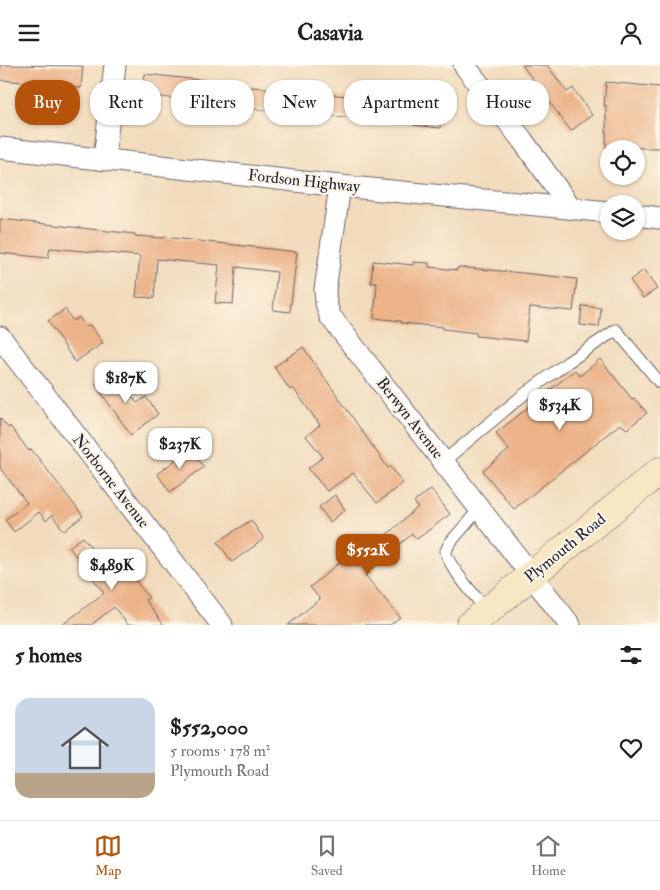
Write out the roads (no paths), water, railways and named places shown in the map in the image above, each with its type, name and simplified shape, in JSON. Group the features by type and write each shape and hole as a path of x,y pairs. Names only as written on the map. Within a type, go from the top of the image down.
{"main road":[{"name":"Plymouth Road","path":"479,618 660,471"}],"street":[{"path":"104,159 115,65"},
{"path":"464,65 523,141 571,209"},
{"name":"Fordson Highway","path":"0,148 600,212"},
{"name":"Berwyn Avenue","path":"340,185 325,290 330,316 570,625"},
{"path":"645,216 660,218"},
{"name":"Norborne Avenue","path":"0,337 222,625"}],"lane":[{"path":"444,461 522,396 616,330 660,383"},
{"path":"479,618 446,551 449,544 480,508"}]}
